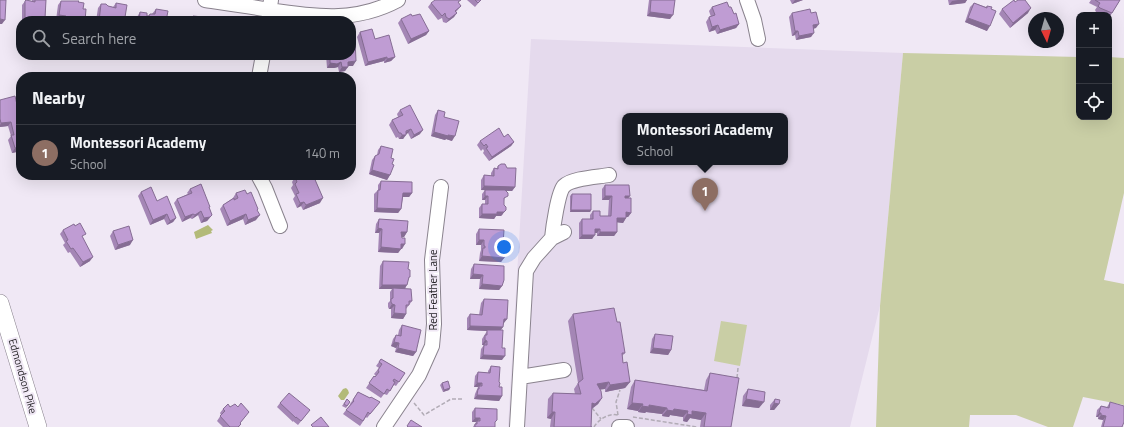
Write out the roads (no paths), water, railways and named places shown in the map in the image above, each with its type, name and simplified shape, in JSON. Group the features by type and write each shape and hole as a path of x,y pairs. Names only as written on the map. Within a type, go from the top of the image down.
{"main road":[{"name":"Edmondson Pike","path":"0,303 38,427"}],"street":[{"path":"205,0 317,16 347,16 365,12 398,0"},
{"path":"747,0 754,20 758,39"},
{"path":"260,72 262,60"},
{"path":"552,238 560,194 563,186 580,180 609,176"},
{"path":"261,180 280,226"},
{"name":"Red Feather Lane","path":"384,427 423,369 432,346 434,324 432,260 441,187"},
{"path":"517,427 526,271 534,258 552,238 564,232"},
{"path":"520,377 564,370"},
{"path":"619,427 630,424"}],"place":[{"name":"Montessori Academy","path":"705,211"}]}
